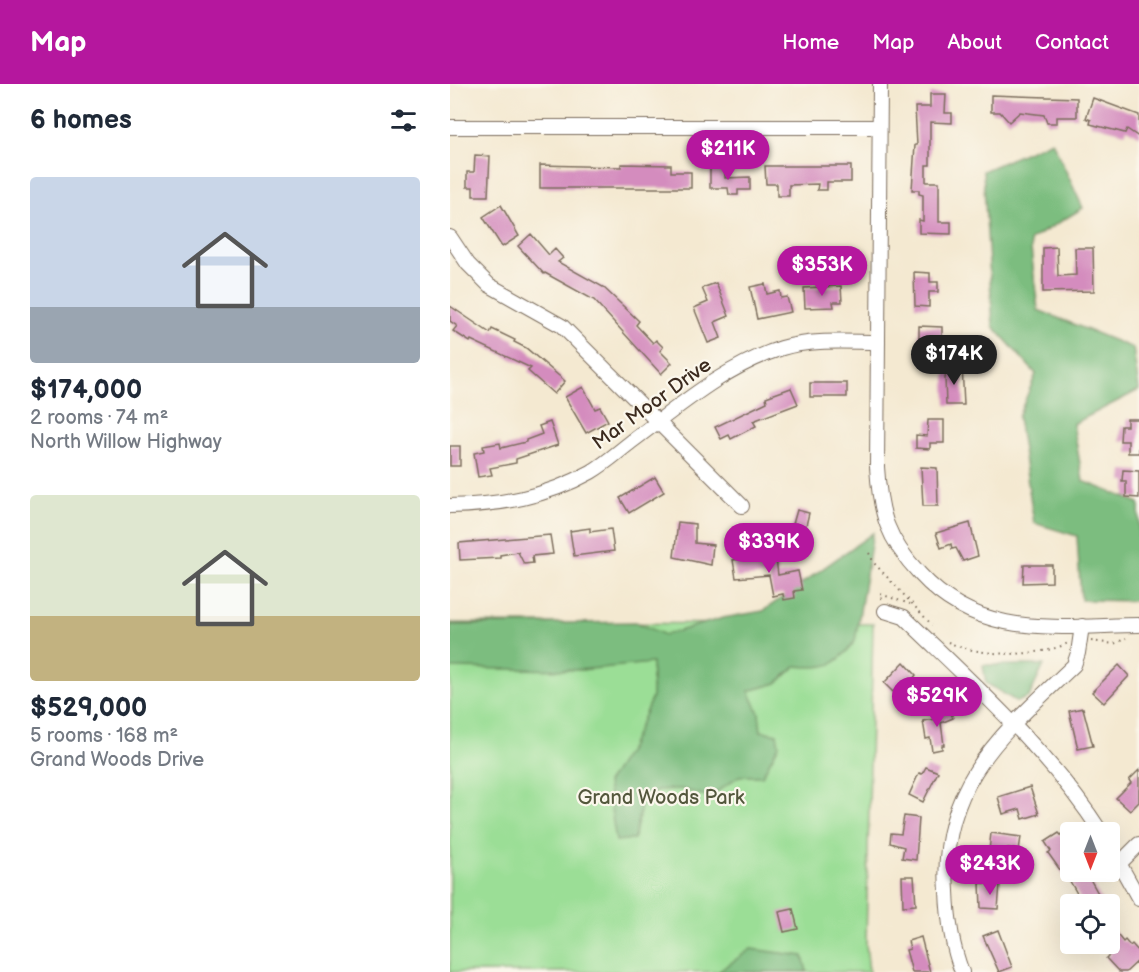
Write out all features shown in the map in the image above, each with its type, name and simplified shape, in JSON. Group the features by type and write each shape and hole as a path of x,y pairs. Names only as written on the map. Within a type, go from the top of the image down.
{"street":[{"path":"880,84 879,498 884,521 900,549 939,594 956,606 997,622 1026,625 1139,625"},
{"path":"450,127 879,127"},
{"path":"450,237 478,276 500,293 547,315 562,326 742,506"},
{"name":"Mar Moor Drive","path":"450,506 518,500 557,488 592,471 742,364 783,348 819,343 878,342"},
{"path":"885,611 904,617 1013,723 1065,781 1094,822"},
{"path":"962,972 952,938 945,875 956,806 974,772 1013,723 1074,665 1082,626"},
{"path":"1139,844 1120,863 1139,899"}],"green space":[{"path":"1052,141 1083,208 1030,240 1038,310 1133,348 1139,390 1073,424 1083,481 1139,503 1139,601 1081,600 1077,536 1034,523 1018,417 1036,374 993,326 983,171"},
{"path":"873,533 855,641 848,650 830,664 816,667 796,666 777,683 749,691 759,713 761,731 777,734 779,745 762,776 739,776 710,797 681,789 657,790 641,806 634,839 616,841 607,783 630,748 652,697 652,663 580,670 450,668 450,625 636,622 665,635 723,618 763,611"},
{"name":"Grand Woods Park","path":"450,623 873,624 866,944 869,972 450,972"},
{"path":"983,665 1044,665 1029,697 1017,702 986,683"},
{"path":"751,949 803,956 807,972 718,972"}],"building":[{"path":"930,94 946,94 945,113 952,113 952,123 930,122 930,165 926,165 926,182 939,182 939,222 951,222 951,234 919,233 919,220 923,221 923,195 919,194 919,190 912,190 915,145 917,145 915,107 930,107"},
{"path":"991,95 1077,98 1077,117 1057,117 1057,123 1047,123 1044,115 1020,112 1009,122 1000,112 991,112"},
{"path":"1093,98 1139,115 1139,137 1127,129 1125,133 1090,124 1091,120 1086,118"},
{"path":"475,155 490,156 488,196 473,196 473,187 467,187 467,172 474,172"},
{"path":"621,164 671,165 671,172 691,172 691,188 540,188 540,165 621,167"},
{"path":"725,166 725,178 750,177 750,190 738,190 738,195 729,195 728,188 710,188 710,167"},
{"path":"765,166 851,166 851,182 827,182 827,190 817,190 818,184 789,185 789,196 777,196 777,184 766,184"},
{"path":"501,205 519,236 502,247 483,217"},
{"path":"531,234 549,255 555,249 563,258 558,262 603,287 639,321 636,325 653,343 656,340 663,347 660,351 672,363 661,374 594,300 544,274 518,246"},
{"path":"1057,247 1058,276 1076,275 1075,248 1093,248 1094,291 1043,292 1043,248"},
{"path":"914,272 930,273 930,282 938,282 938,292 929,292 929,307 915,306"},
{"path":"716,283 729,316 715,322 721,338 708,343 694,308 708,302 702,288"},
{"path":"765,284 767,294 780,291 781,298 787,297 791,312 757,319 750,287"},
{"path":"841,286 842,302 833,302 834,307 805,308 804,288"},
{"path":"450,306 490,333 492,329 515,340 514,342 526,348 565,381 554,394 528,371 531,368 471,340 470,342 453,331 457,326 450,321"},
{"path":"919,326 942,327 942,337 936,337 936,353 919,353"},
{"path":"948,365 962,365 964,405 946,405 945,378"},
{"path":"810,383 847,383 847,397 810,397"},
{"path":"583,387 595,409 600,407 608,421 586,433 565,397"},
{"path":"791,388 798,404 753,421 756,426 731,439 729,435 721,439 715,427 767,402 766,397"},
{"path":"1127,419 1139,419 1139,453 1128,453 1128,441 1120,441 1121,426 1127,426"},
{"path":"928,420 944,420 944,443 930,443 930,449 916,448 916,435 927,436"},
{"path":"550,422 558,445 516,459 516,463 490,468 492,475 478,477 474,453 484,451 483,446 500,443 501,448 526,442 542,434 539,426"},
{"path":"450,446 460,446 460,466 450,466"},
{"path":"921,467 937,468 938,506 923,506"},
{"path":"1123,470 1139,471 1139,498 1126,497 1126,481 1122,481"},
{"path":"655,477 664,492 629,513 620,498"},
{"path":"797,510 809,513 804,534 791,531"},
{"path":"678,522 695,524 695,543 713,545 711,565 674,557"},
{"path":"970,523 978,556 963,561 956,548 952,549 951,544 941,548 936,533"},
{"path":"590,528 590,532 611,529 614,551 574,556 570,531"},
{"path":"550,535 553,554 532,556 533,563 524,564 518,552 500,555 500,558 460,560 459,543"},
{"path":"775,550 778,575 798,571 802,590 794,591 795,598 784,600 783,594 773,596 769,575 736,578 733,560 761,556 760,552"},
{"path":"1024,565 1052,565 1052,582 1023,583"},
{"path":"904,662 916,675 913,679 923,689 910,702 896,689 893,692 884,683"},
{"path":"1119,665 1129,676 1104,703 1092,692"},
{"path":"948,706 953,718 941,723 944,745 942,749 932,751 930,738 926,739 923,721 937,719 934,712"},
{"path":"1083,708 1093,746 1078,749 1069,711"},
{"path":"926,767 938,772 923,802 909,795 919,773 922,774"},
{"path":"1139,770 1139,802 1130,811 1116,798 1131,783 1129,780"},
{"path":"1030,787 1039,814 1023,819 1020,809 1003,814 998,797"},
{"path":"904,816 919,818 916,860 902,858 904,847 890,843 891,833 901,834"},
{"path":"991,833 1021,837 1019,850 1008,848 1006,862 988,860"},
{"path":"1060,834 1060,870 1048,853 1051,851 1045,842"},
{"path":"902,876 914,876 916,905 903,906"},
{"path":"1070,882 1092,882 1098,894 1077,894"},
{"path":"980,883 1000,884 998,909 981,908"},
{"path":"793,909 798,929 784,932 779,912"},
{"path":"998,930 1012,967 999,972 983,936"},
{"path":"921,937 930,972 912,972 906,950 910,949 908,941"},
{"path":"1120,938 1130,946 1132,944 1139,952 1139,960 1126,972 1119,972 1106,958 1110,954 1120,954"}]}
